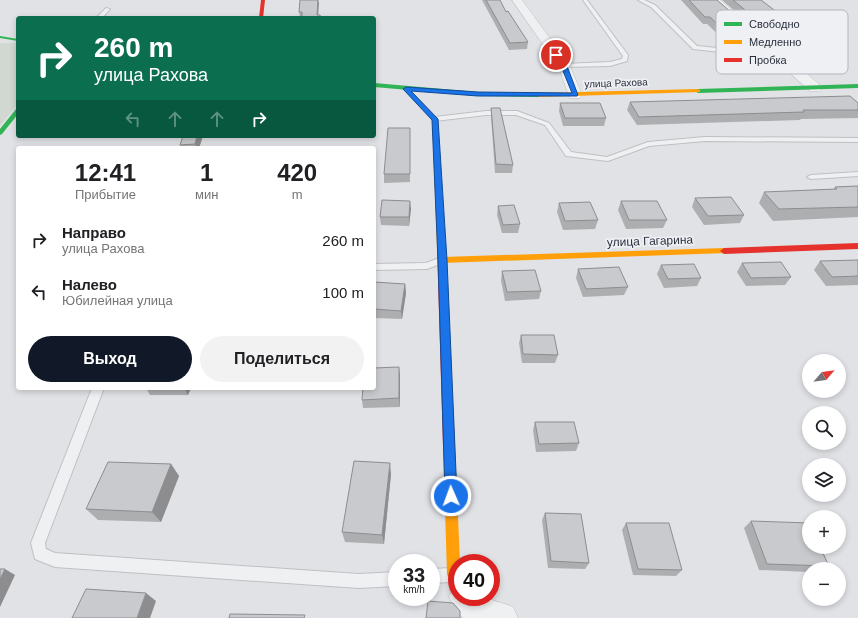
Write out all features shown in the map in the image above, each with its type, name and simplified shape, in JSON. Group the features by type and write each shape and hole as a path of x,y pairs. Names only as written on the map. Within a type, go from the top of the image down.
{"street":[{"path":"261,16 263,0"},
{"path":"517,0 564,66 575,95"},
{"path":"714,0 725,10"},
{"path":"0,37 16,40"},
{"path":"0,41 16,40"},
{"path":"799,74 815,88"},
{"name":"улица Рахова","path":"376,85 478,94 575,95 858,86"},
{"path":"406,89 435,119 457,554"},
{"path":"0,133 16,113"},
{"name":"улица Гагарина","path":"442,260 858,246"},
{"path":"475,606 480,613 502,618"}],"lane":[{"path":"564,66 610,64 625,60 626,56 584,0"},
{"path":"640,0 653,6 695,48 716,50"},
{"path":"100,16 108,10"},
{"path":"435,119 486,113 517,113 547,124 569,154 608,159 648,144 705,139 858,140"},
{"path":"811,177 858,174"},
{"path":"376,267 427,266 442,260"},
{"path":"97,390 38,543 40,554 55,560 63,561 359,581 388,579"}],"shaded area":[{"path":"0,43 16,43 16,106 0,126"}],"building":[{"path":"300,0 318,0 317,15 320,16 302,16 302,12 299,12"},
{"path":"486,0 500,0 506,12 508,11 528,42 510,43"},
{"path":"689,0 717,0 729,10 716,10 716,23 710,17 705,17"},
{"path":"733,0 761,0 774,10 745,10"},
{"path":"850,96 858,103 858,110 803,110 804,112 639,117 630,102"},
{"path":"560,103 600,103 606,118 565,118"},
{"path":"491,108 500,108 513,165 496,164"},
{"path":"388,128 410,128 410,174 384,174"},
{"path":"182,138 196,138 195,144 180,145"},
{"path":"858,186 858,207 779,209 764,192 837,189 835,187"},
{"path":"731,197 744,215 708,216 695,198"},
{"path":"382,200 410,201 409,217 380,217"},
{"path":"621,201 657,201 667,220 629,220"},
{"path":"590,202 598,220 565,221 559,203"},
{"path":"514,205 520,224 503,225 498,206"},
{"path":"858,260 858,276 832,277 820,261"},
{"path":"781,262 791,277 751,278 742,263"},
{"path":"694,264 701,278 668,279 661,265"},
{"path":"619,267 628,287 586,289 578,269"},
{"path":"535,270 541,291 507,292 502,271"},
{"path":"376,282 405,284 401,311 376,309"},
{"path":"521,335 554,335 558,355 523,354"},
{"path":"399,367 399,398 362,400 363,390 376,390 376,368"},
{"path":"535,422 574,422 579,443 539,444"},
{"path":"354,461 390,463 382,535 342,532"},
{"path":"108,462 171,464 152,512 86,509"},
{"path":"545,513 581,514 589,563 551,561"},
{"path":"751,521 802,523 802,554 823,554 827,562 802,562 802,565 767,564"},
{"path":"626,523 669,523 682,570 638,569"},
{"path":"0,569 5,569 0,579"},
{"path":"86,589 146,593 137,618 72,618"},
{"path":"440,602 448,603 448,606 456,606 460,611 460,618 426,618 427,606 440,606"},
{"path":"230,614 305,615 304,618 229,618"}],"traffic: fast":[{"path":"0,37 16,40"},
{"path":"376,85 478,94 539,95"},
{"path":"698,91 858,86"},
{"path":"0,133 16,113"}],"traffic: slow":[{"path":"406,89 435,119 441,248"},
{"path":"539,95 698,91"},
{"path":"442,260 724,251"},
{"path":"449,445 453,554"}],"traffic: jam":[{"path":"261,16 263,0"},
{"path":"724,251 858,246"},
{"path":"441,248 449,445"}],"route":[{"path":"451,496 435,119 406,89 478,94 575,95 564,66 556,55"}]}
